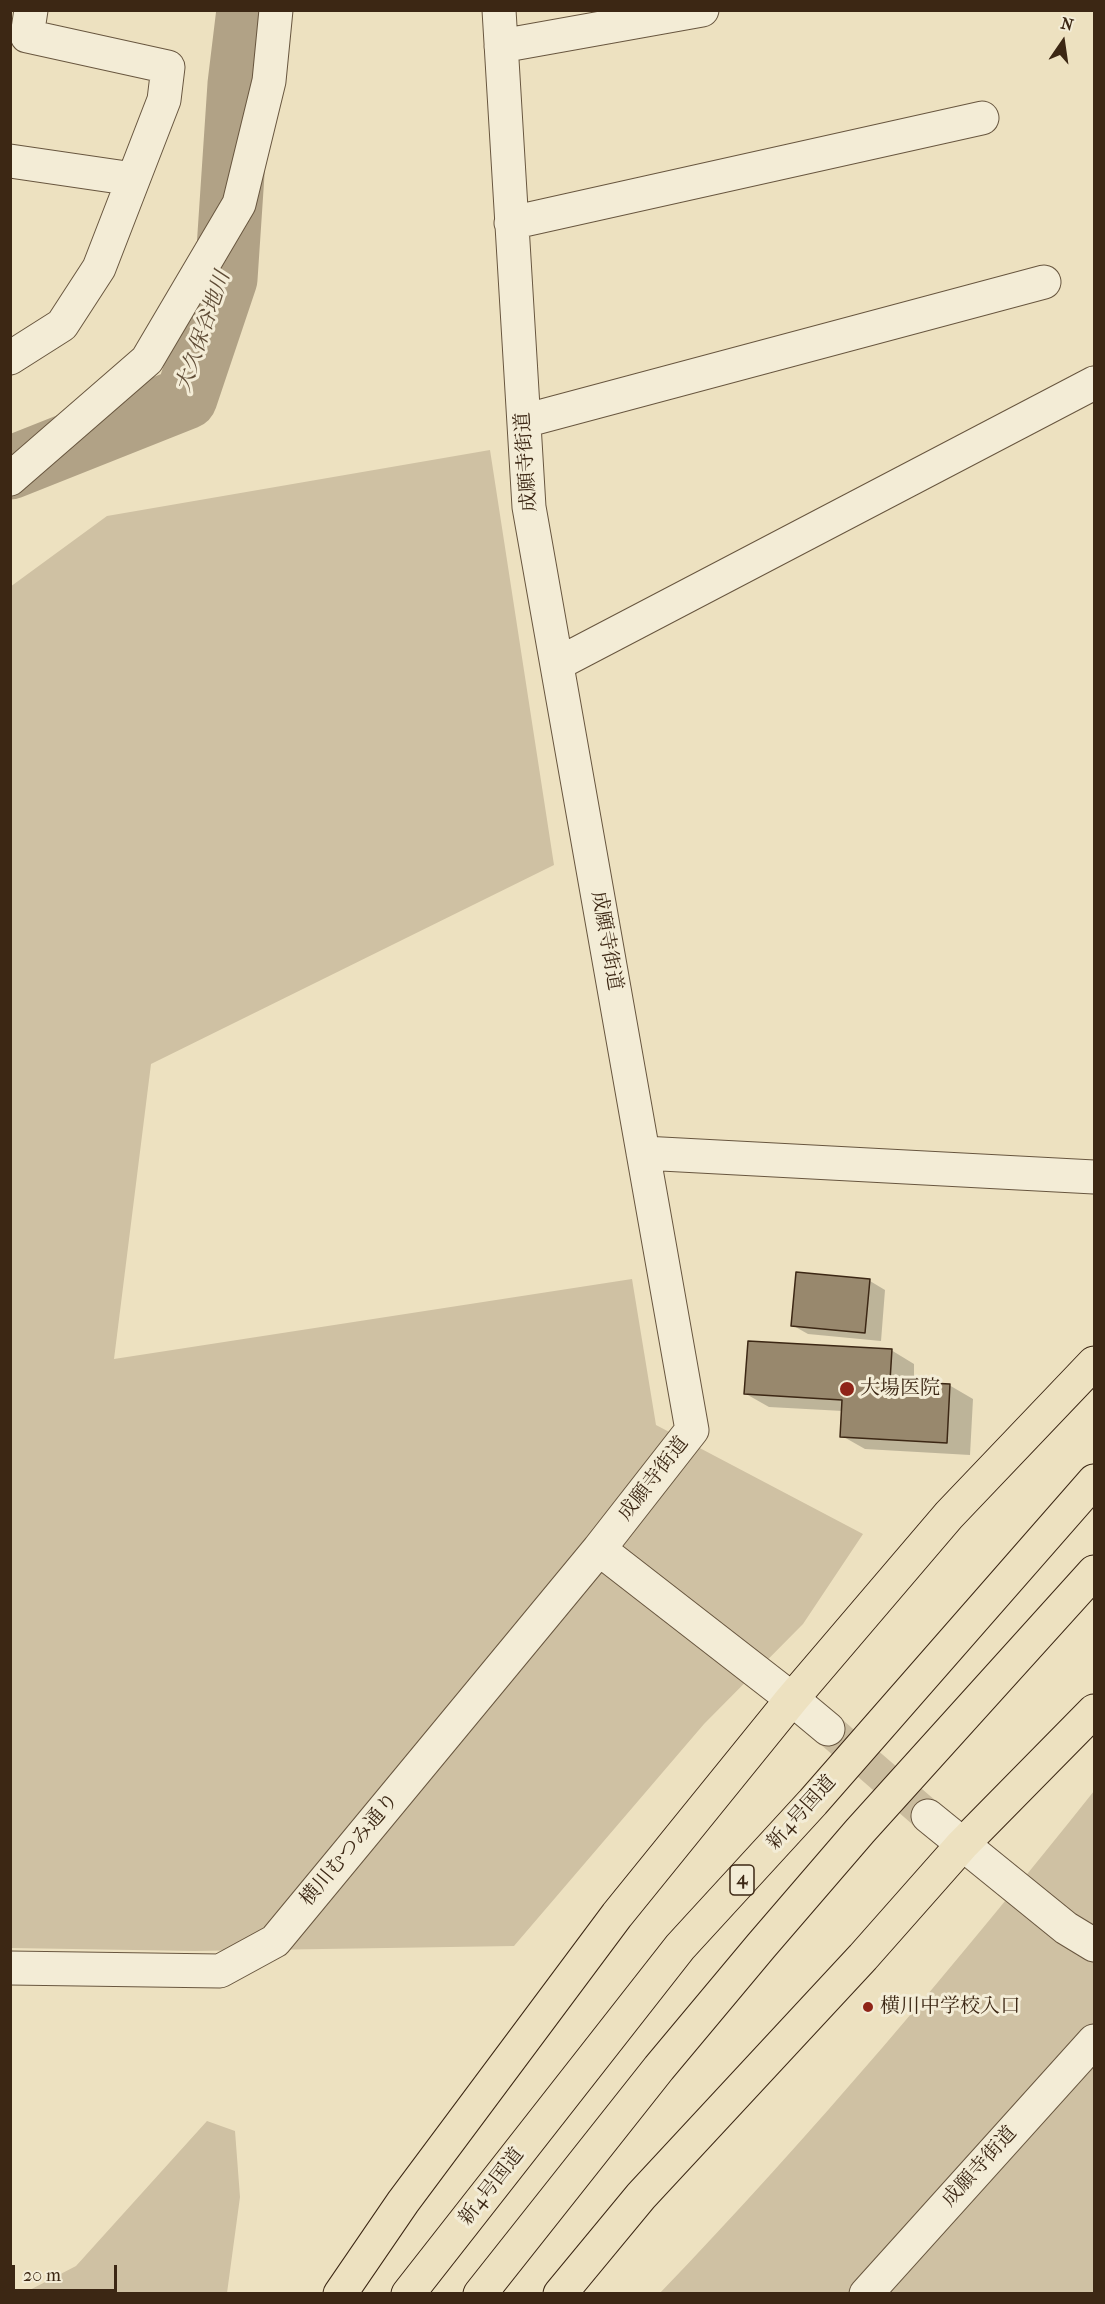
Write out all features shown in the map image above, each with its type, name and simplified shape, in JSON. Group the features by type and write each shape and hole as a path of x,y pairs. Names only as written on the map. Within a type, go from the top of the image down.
{"highway":[{"path":"340,2294 403,2202 617,1915 792,1699 949,1515 1095,1363"},
{"name":"新4号国道","path":"408,2294 680,1947 813,1802 1095,1481"},
{"path":"480,2294 659,2068 761,1946 860,1831 1095,1572"},
{"path":"560,2294 641,2196 824,2000 962,1845 1095,1711"}],"street":[{"path":"10,358 62,325 99,268 164,100 168,67 27,36 31,10"},
{"path":"12,474 147,360 239,204 269,81 276,10"},
{"name":"成願寺街道","path":"499,10 529,507 692,1430 599,1549"},
{"path":"501,46 702,10"},
{"path":"511,223 982,118"},
{"path":"10,161 133,179"},
{"path":"524,421 1044,282"},
{"path":"556,664 1095,382"},
{"path":"643,1153 1095,1177"},
{"path":"599,1549 828,1729"},
{"name":"横川むつみ通り","path":"10,1968 220,1971 275,1941 599,1549"},
{"path":"928,1816 1066,1928 1095,1946"},
{"name":"成願寺街道","path":"866,2294 1095,2041"}],"shaded area":[{"path":"490,450 554,865 151,1064 114,1359 632,1279 656,1425 863,1534 803,1624 704,1724 514,1946 195,1951 11,1948 10,587 107,516"},
{"path":"1094,1791 1094,2293 659,2294 828,2110 989,1920"},
{"path":"207,2121 235,2131 240,2197 227,2293 24,2293 76,2266"}],"building":[{"path":"796,1272 870,1279 865,1333 791,1326"},
{"name":"大場医院","path":"748,1341 892,1349 890,1381 950,1384 947,1443 840,1437 842,1400 744,1394"}],"waterway":[{"name":"大久保谷地川","path":"10,468 186,398 226,279 239,84 248,10"}],"tunnel":[{"path":"828,1729 928,1816"}],"place":[{"name":"大場医院","path":"847,1389"},
{"name":"横川中学校入口","path":"868,2007"}]}
